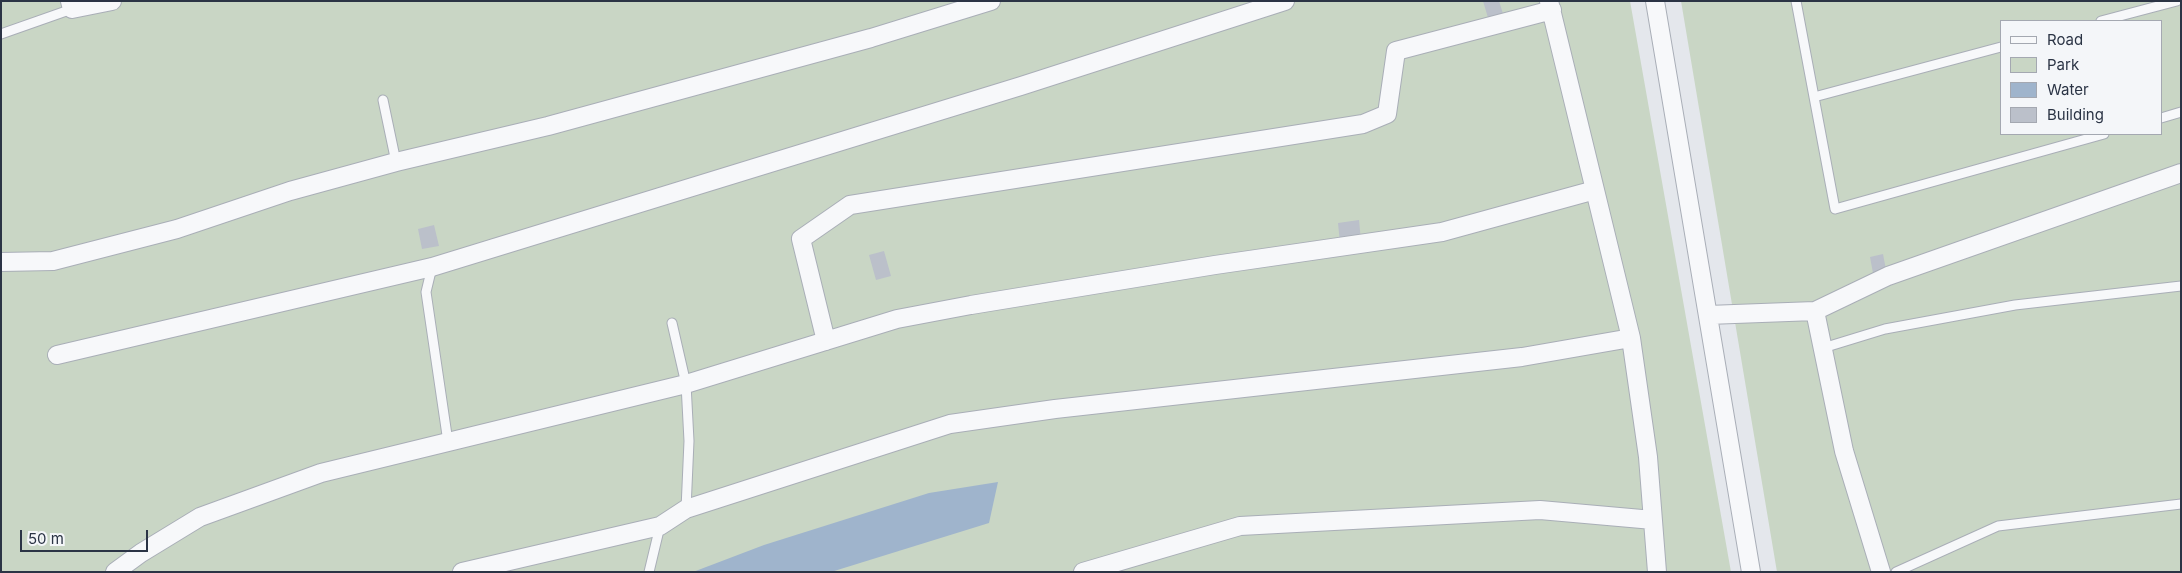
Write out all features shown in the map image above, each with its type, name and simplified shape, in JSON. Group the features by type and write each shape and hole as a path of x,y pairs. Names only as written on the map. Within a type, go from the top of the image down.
{"street":[{"path":"71,5 112,1"},
{"path":"1,262 53,261 177,229 290,191 396,162 557,123 871,38 991,1"},
{"path":"57,355 432,267 1020,86 1285,1"},
{"path":"1655,1 1751,572"},
{"path":"826,342 801,239 850,205 1363,124 1387,114 1396,51 1551,5 1631,338 1648,457 1657,572"},
{"path":"1708,315 1815,311 1888,276 2181,173"},
{"path":"115,572 141,553 200,517 321,473 686,384 896,319 1206,267 1442,232 1595,190"},
{"path":"1815,311 1844,451 1882,572"},
{"path":"462,572 660,526 686,509 950,424 1055,408 1522,357 1631,338"},
{"path":"1083,572 1240,526 1540,510 1653,520"}],"lane":[{"path":"1796,1 1835,209 2100,135"},
{"path":"2105,20 2177,1"},
{"path":"1,34 71,5"},
{"path":"1814,96 2000,48"},
{"path":"383,100 396,162"},
{"path":"2162,118 2181,112"},
{"path":"432,267 426,292 448,442"},
{"path":"1823,348 1885,329 2015,305 2181,286"},
{"path":"672,323 686,384 689,441 686,509"},
{"path":"1896,572 1998,526 2181,504"},
{"path":"649,572 660,526"}],"green space":[{"path":"1,1 1630,1 1731,572 1,572"},
{"path":"1681,1 2181,1 2181,572 1777,572"}],"water":[{"path":"998,482 989,523 831,572 693,572 764,545 929,493"}],"building":[{"path":"1483,1 1499,1 1504,17 1489,21"},
{"path":"1359,220 1361,241 1340,243 1338,223"},
{"path":"434,225 439,246 422,249 418,229"},
{"path":"884,251 891,276 876,280 869,255"},
{"path":"1883,254 1886,270 1873,273 1870,257"}]}
